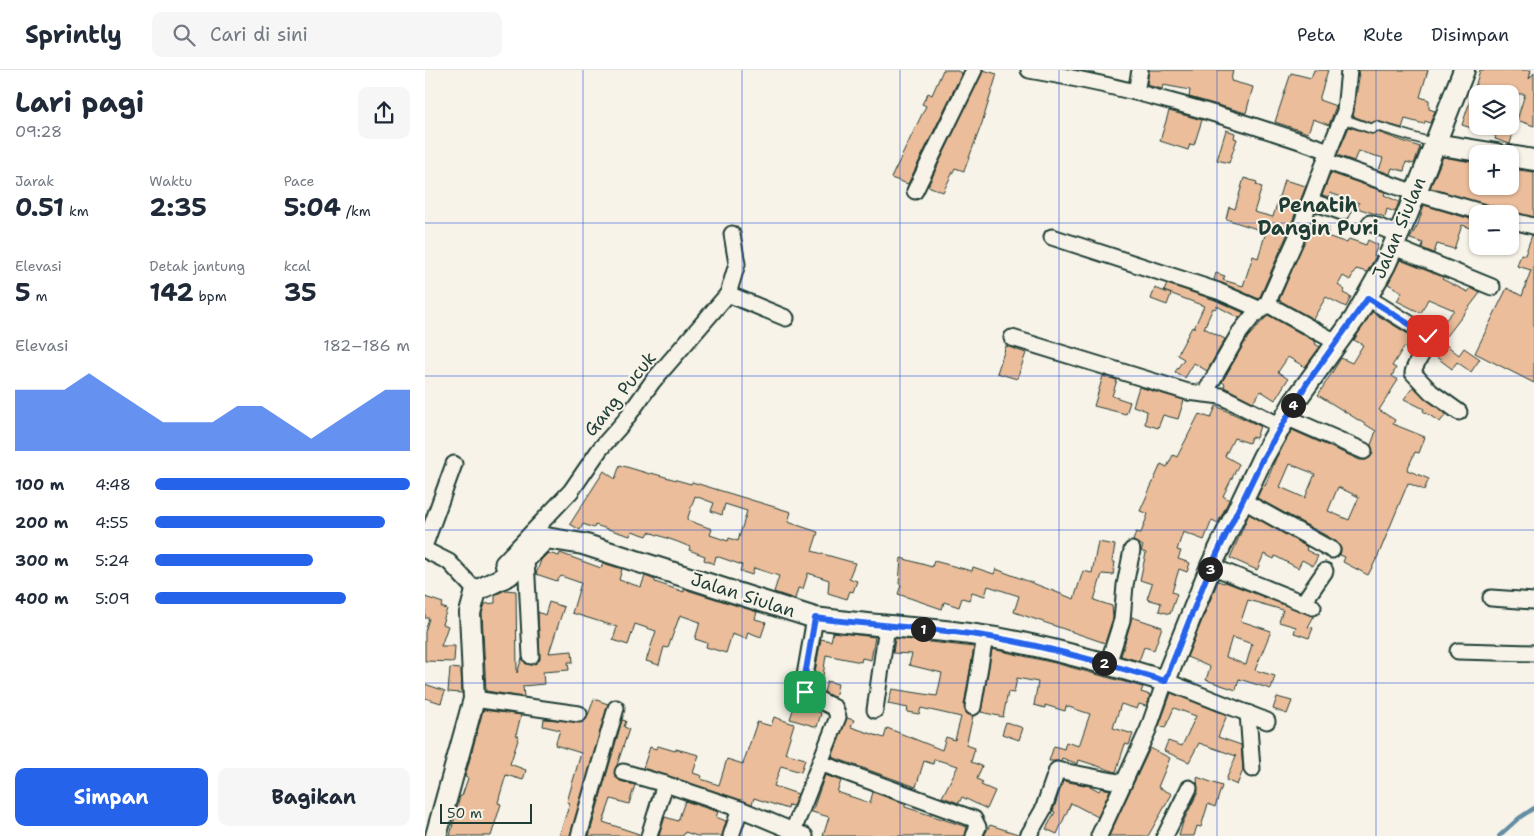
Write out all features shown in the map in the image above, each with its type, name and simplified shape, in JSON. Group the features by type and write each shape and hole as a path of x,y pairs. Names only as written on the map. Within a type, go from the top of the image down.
{"street":[{"path":"915,191 974,70"},
{"path":"1029,70 1087,75 1136,92 1184,104 1327,156 1415,193 1469,209"},
{"path":"1136,92 1140,70"},
{"path":"1205,393 1240,332 1264,307 1310,200 1341,118 1347,100 1349,70"},
{"name":"Jalan Siulan","path":"476,591 504,570 526,559 546,538 557,539 583,544 815,618 985,637 1022,643 1108,664 1165,681 1211,566 1241,500 1283,422 1336,342 1368,298 1397,241 1464,70"},
{"path":"1435,144 1469,149"},
{"path":"1519,158 1534,160"},
{"path":"1310,200 1342,212"},
{"path":"1519,222 1533,226"},
{"path":"1370,223 1397,241 1492,287"},
{"path":"732,234 737,264 728,294 786,318"},
{"path":"1052,237 1264,307 1336,342"},
{"name":"Gang Pucuk","path":"504,570 536,527 571,491 599,449 623,423 653,380 728,294"},
{"path":"1368,298 1428,336 1428,342 1416,364 1415,377 1431,392 1459,412"},
{"path":"1011,338 1188,392 1205,393 1238,403 1283,422 1364,451"},
{"path":"425,544 454,464"},
{"path":"1241,500 1331,550"},
{"path":"425,550 449,562 476,591 470,614 474,699 436,836"},
{"path":"1108,664 1122,620 1125,585 1132,550"},
{"path":"526,559 531,656"},
{"path":"1211,566 1308,605 1325,571"},
{"path":"1491,598 1534,601"},
{"path":"623,772 740,809 796,834 838,717 838,712 835,708 809,695 803,687 815,618"},
{"path":"875,710 887,626"},
{"path":"973,707 985,637"},
{"path":"1458,651 1534,654"},
{"path":"1099,836 1148,730 1165,681 1267,721"},
{"path":"474,699 579,714"},
{"path":"579,836 616,708"},
{"path":"1249,713 1252,769"},
{"path":"820,763 974,819 978,827 974,836"},
{"path":"1029,836 1043,810 1057,770 1124,784"},
{"path":"649,836 665,784"},
{"path":"1165,836 1189,788"},
{"path":"731,836 740,809"}],"lane":[{"path":"1341,118 1372,129 1377,126 1435,144"}],"building":[{"path":"943,70 954,70 962,73 908,184 891,178 926,106 922,104 928,93 932,95"},
{"path":"983,70 997,74 982,123 964,171 955,168 943,192 928,186"},
{"path":"1149,70 1233,70 1231,81 1253,87 1246,113 1189,97 1190,90 1163,85 1162,89 1147,85"},
{"path":"1314,70 1328,70 1319,100 1336,106 1329,125 1313,119 1308,133 1275,122 1291,73 1311,78"},
{"path":"1358,70 1428,70 1420,97 1429,100 1429,109 1435,111 1430,123 1425,121 1424,124 1405,119 1402,128 1377,121 1371,123 1353,116 1359,78"},
{"path":"1480,70 1531,70 1529,79 1534,73 1534,126 1519,121 1519,114 1525,94 1519,94 1519,85 1476,85"},
{"path":"1469,104 1469,127 1462,125"},
{"path":"1169,111 1202,120 1194,145 1190,144 1188,150 1160,141"},
{"path":"1349,127 1371,134 1377,132 1420,147 1414,164 1406,162 1404,171 1392,168 1390,174 1379,170 1383,158 1358,151 1354,161 1337,155"},
{"path":"1226,130 1235,133 1234,138 1237,139 1229,163 1217,160"},
{"path":"1493,135 1512,135 1510,144 1495,139 1496,136"},
{"path":"1443,157 1469,162 1469,195 1519,195 1519,170 1534,172 1534,217 1519,214 1519,205 1485,205 1430,188"},
{"path":"1331,173 1385,192 1384,195 1399,202 1395,212 1387,209 1385,217 1357,208 1359,203 1330,193 1329,197 1322,195"},
{"path":"1244,178 1257,182 1256,185 1262,187 1254,212 1273,217 1284,180 1306,186 1259,299 1214,280 1216,273 1225,276 1223,280 1243,286 1253,256 1258,258 1266,232 1226,219 1229,207 1235,209"},
{"path":"1424,205 1469,219 1469,227 1462,225 1454,249 1437,244 1434,253 1422,248 1423,243 1410,239 1418,224"},
{"path":"1312,223 1329,228 1327,236 1347,243 1349,239 1366,245 1368,240 1378,245 1374,255 1376,256 1367,272 1356,269 1350,280 1343,276 1338,285 1345,290 1343,293 1351,297 1346,307 1326,297 1313,319 1279,300"},
{"path":"1532,235 1534,235 1534,383 1475,353 1507,288 1522,296 1531,270 1517,266 1521,254 1525,255"},
{"path":"1400,260 1443,277 1442,279 1468,292 1471,288 1480,293 1447,336 1438,329 1454,310 1428,299 1421,313 1397,301 1402,292 1388,284"},
{"path":"1167,284 1215,300 1244,313 1239,318 1217,306 1215,309 1213,308 1204,328 1225,339 1207,371 1194,363 1185,378 1175,372 1184,359 1177,355 1192,327 1194,328 1204,306 1164,291"},
{"path":"1155,288 1171,294 1167,305 1151,299"},
{"path":"1372,312 1418,340 1412,352 1404,347 1392,366 1396,368 1392,376 1398,380 1379,410 1395,420 1393,424 1425,437 1419,453 1415,452 1407,470 1429,479 1424,490 1408,483 1378,556 1368,575 1343,562 1345,557 1340,555 1341,549 1336,541 1257,498 1263,485 1265,486 1276,458 1292,430 1360,460 1366,460 1372,455 1371,445 1376,431 1318,395 1341,358 1352,363 1363,345 1354,340","holes":["1290,464 1315,474 1305,498 1280,487","1338,487 1359,497 1349,520 1328,511"]},
{"path":"1268,315 1316,342 1315,344 1320,347 1305,367 1288,357 1278,372 1288,379 1275,400 1261,391 1253,402 1224,387 1225,384 1222,382 1248,337"},
{"path":"1445,344 1459,355 1464,348 1480,359 1471,372 1457,362 1452,369 1435,356"},
{"path":"1006,346 1026,353 1017,379 997,373"},
{"path":"1103,376 1117,380 1112,396 1130,402 1126,414 1094,406"},
{"path":"1139,387 1184,400 1178,419 1163,415 1158,428 1145,424 1147,411 1133,406"},
{"path":"1413,387 1446,414 1440,422 1423,411 1424,409 1404,399"},
{"path":"1216,406 1260,426 1256,438 1251,437 1249,443 1234,438 1225,456 1239,464 1223,496 1229,500 1218,523 1212,520 1204,540 1183,532 1177,550 1181,551 1178,559 1190,563 1187,572 1179,569 1172,592 1177,594 1170,614 1159,611 1161,603 1147,599 1152,584 1140,580 1146,553 1141,551 1143,546 1133,541 1136,532 1141,533 1148,514 1140,511 1161,464 1167,467 1173,455 1177,457 1199,414 1211,418"},
{"path":"620,465 691,484 692,482 791,512 788,522 818,532 812,551 855,563 849,578 857,581 853,592 850,591 847,599 828,593 829,580 808,573 803,589 798,588 795,599 774,592 779,576 754,568 752,575 740,571 742,565 716,556 714,564 704,560 705,556 689,550 690,547 649,532 647,536 632,531 630,536 595,525 594,528 583,524 580,530 570,524 604,471 615,479","holes":["695,496 714,503 711,511 722,515 725,504 747,511 738,541 729,538 728,541 710,535 712,529 687,520"]},
{"path":"1249,514 1307,547 1306,550 1318,556 1313,566 1302,560 1298,568 1275,556 1274,559 1264,554 1257,570 1230,558"},
{"path":"1098,542 1115,545 1112,562 1115,562 1113,575 1102,574 1094,600 1112,606 1113,618 1105,643 1014,612 1019,596 988,586 985,596 972,592 969,600 962,598 959,607 944,602 942,609 898,594 901,585 899,584 901,558 932,567 934,561 972,571 973,567 994,574 996,569 1074,599 1083,571 1092,573"},
{"path":"548,553 559,556 560,553 601,568 603,563 622,569 619,580 641,587 645,576 655,580 655,582 684,592 684,589 757,612 755,619 766,622 761,637 748,632 746,639 732,634 726,653 706,647 707,643 695,639 700,622 680,615 668,648 664,647 659,665 646,661 656,631 635,624 628,645 613,640 617,627 572,613 581,583 561,576 557,581 536,574 541,560"},
{"path":"1218,581 1314,616 1308,627 1313,628 1309,638 1294,633 1296,627 1279,622 1283,610 1248,600 1241,621 1271,631 1255,670 1275,676 1271,689 1239,679 1236,690 1206,680 1210,667 1187,657","holes":["1232,637 1252,644 1246,665 1226,657"]},
{"path":"505,590 516,591 517,673 522,658 526,664 531,665 540,660 538,612 545,615 549,602 564,607 549,653 572,651 573,662 568,662 569,670 543,672 544,684 523,686 524,697 486,691 482,613 485,604 495,603 495,595"},
{"path":"425,597 443,603 441,607 447,609 442,624 448,626 441,646 455,646 454,662 425,661 425,632 429,618 425,618"},
{"path":"1132,617 1162,627 1154,650 1144,647 1139,661 1121,656"},
{"path":"833,632 875,637 871,660 862,658 861,662 826,655 822,683 813,682 821,639 831,641"},
{"path":"895,638 974,647 964,705 967,714 973,716 966,745 975,748 971,762 982,766 977,779 983,782 981,785 995,791 987,809 962,797 959,803 942,797 958,766 934,759 933,764 924,761 916,787 832,757 847,718 854,720 851,727 884,738 887,728 942,750 946,737 955,740 961,717 921,708 919,714 907,712 908,708 888,704 892,689 937,696 942,673 909,665 912,654 893,653"},
{"path":"992,649 1055,663 1143,687 1141,692 1150,695 1146,706 1139,704 1137,709 1121,704 1113,728 1133,734 1129,745 1125,744 1116,772 1079,760 1078,764 1062,758 1061,761 1049,761 1054,746 1064,749 1066,742 1079,746 1090,714 1066,706 1065,711 1045,705 1045,708 1034,705 1038,682 1017,678 1014,693 1008,692 1003,717 981,712"},
{"path":"450,668 461,669 462,693 448,692"},
{"path":"827,681 838,684 835,698 824,692"},
{"path":"425,684 445,691 441,703 425,698"},
{"path":"1171,693 1227,715 1218,737 1241,745 1243,770 1237,785 1226,780 1236,756 1199,743 1189,762 1164,751 1168,741 1182,746 1196,716 1174,708 1165,728 1159,726"},
{"path":"1277,697 1292,701 1287,714 1273,709"},
{"path":"594,699 608,704 570,836 559,836 570,803 567,802 581,753 555,745 560,730 543,726 544,719 583,722 587,718"},
{"path":"795,704 821,713 817,727 790,719"},
{"path":"483,710 521,715 516,735 519,737 510,764 526,770 523,780 506,775 498,803 501,804 491,836 450,836 460,796 462,796 468,778 465,777"},
{"path":"774,717 794,724 785,753 805,759 801,772 781,766 774,786 798,794 793,806 789,805 788,809 754,798 752,804 643,768 650,747 656,749 658,746 675,751 676,749 699,755 693,773 702,776 701,779 719,785 727,759 743,764 757,722 771,726"},
{"path":"622,720 626,721 624,727 629,729 614,774 620,781 635,785 629,804 611,799 603,822 639,834 639,836 589,836"},
{"path":"1006,722 1023,728 1019,740 1002,734"},
{"path":"1150,748 1170,758 1158,787 1172,794 1148,836 1109,836"},
{"path":"825,775 841,781 837,792 870,803 873,792 905,804 905,807 967,827 965,836 823,836 829,817 812,812"},
{"path":"1197,777 1222,786 1215,807 1208,804 1201,827 1197,826 1194,836 1179,836 1183,822 1198,792"},
{"path":"1063,781 1090,786 1099,791 1101,788 1110,790 1098,817 1071,803 1057,834 1046,829 1055,812 1053,811"},
{"path":"685,801 718,812 716,817 726,821 722,836 697,836 685,832 683,836 659,836 665,817 678,821"},
{"path":"990,825 1018,834 1018,836 984,836"}],"waterway":[{"path":"1499,836 1519,818 1534,808"}],"district":[{"name":"Penatih Dangin Puri","path":"1318,216"}],"route":[{"path":"805,692 803,687 815,618 851,624 921,629 1022,643 1165,681 1211,566 1241,500 1263,458 1295,401 1368,298 1419,328 1428,336"}]}
